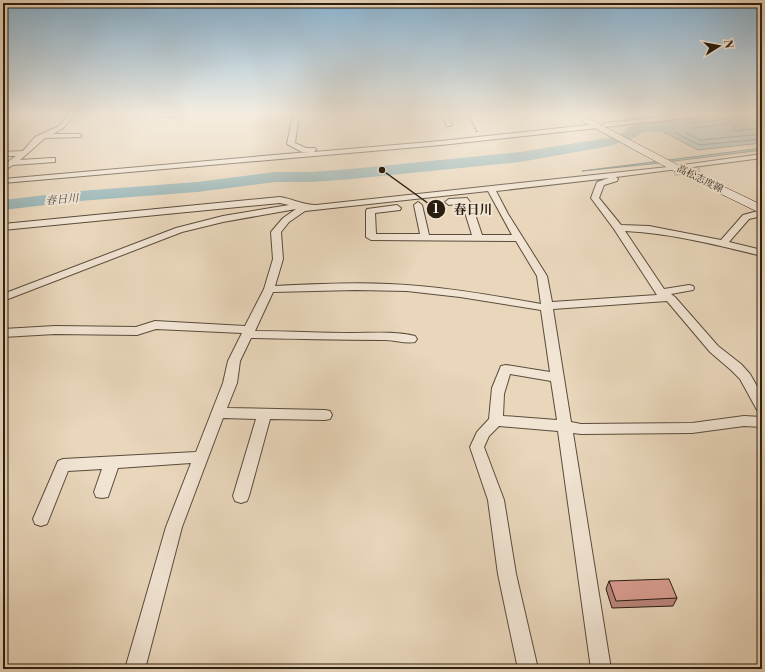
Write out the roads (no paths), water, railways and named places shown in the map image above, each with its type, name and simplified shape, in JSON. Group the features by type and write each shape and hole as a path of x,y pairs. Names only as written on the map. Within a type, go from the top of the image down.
{"main road":[{"name":"高松志度線","path":"640,145 762,211"},
{"name":"高松志度線","path":"678,167 762,204"}],"street":[{"path":"3,169 32,145"},
{"path":"295,145 305,150 353,150"},
{"path":"3,181 404,145"},
{"path":"3,154 23,153"},
{"path":"3,298 179,230 223,219 300,207 626,175 762,156"},
{"path":"700,168 744,162 746,158"},
{"path":"11,163 52,160"},
{"path":"626,175 600,184 595,198 665,295 714,349 746,376 762,407"},
{"path":"3,178 37,178"},
{"path":"491,189 504,214 542,276 601,669"},
{"path":"3,226 275,200 284,200 300,207"},
{"path":"478,238 468,206 464,200 370,211 371,237 425,238 478,238 520,238"},
{"path":"418,205 425,238"},
{"path":"135,669 174,527 230,383 234,361 270,289 278,260 276,232 300,207"},
{"path":"723,243 746,217 762,211"},
{"path":"618,228 649,229 723,243 762,253"},
{"path":"270,289 359,287 406,288 472,295 546,307 665,295 689,288"},
{"path":"3,333 55,330 137,331 155,325 248,332 343,336 387,336 411,339"},
{"path":"496,421 496,398 500,382 506,369 556,377"},
{"path":"218,413 326,415"},
{"path":"241,496 264,414"},
{"path":"528,669 507,574 496,500 478,448 479,439 486,428 496,421 564,426 581,429 692,428 744,421 762,422"},
{"path":"41,519 63,465 201,457"},
{"path":"102,492 112,462"}],"water":[{"path":"689,145 740,145 698,150"},
{"path":"762,148 762,150 582,171"}],"waterway":[{"name":"春日川","path":"3,205 80,196 197,187 275,177 312,177 351,174 520,157 590,145"}],"tunnel":[{"path":"674,172 700,169"}],"place":[{"name":"春日川","path":"382,170"}]}
